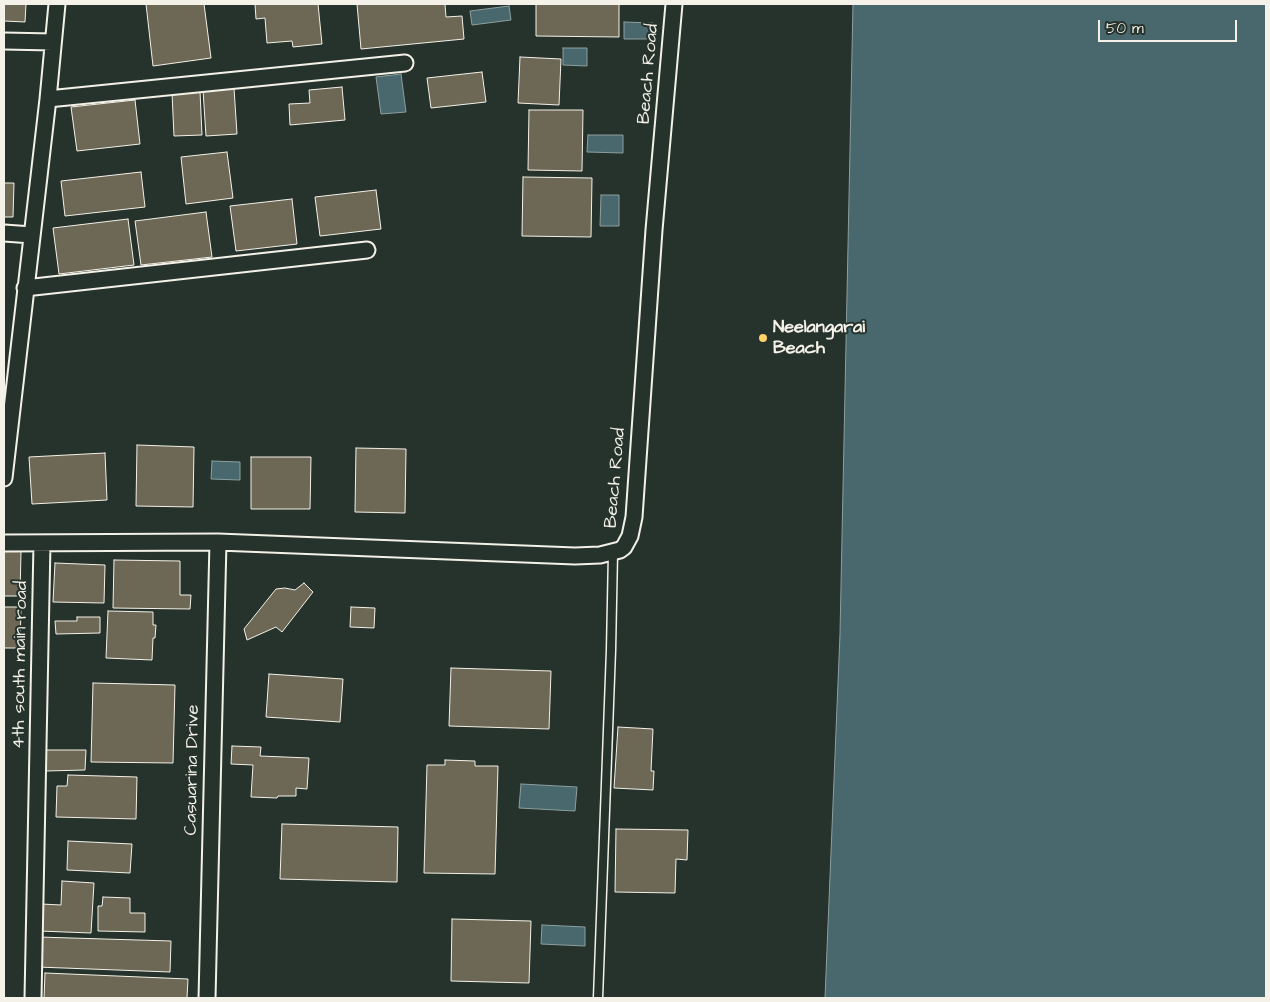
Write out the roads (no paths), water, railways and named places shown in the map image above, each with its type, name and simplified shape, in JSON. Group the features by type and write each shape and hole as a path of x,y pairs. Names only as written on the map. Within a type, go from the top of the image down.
{"street":[{"path":"4,478 48,99 57,4"},
{"name":"Beach Road","path":"4,544 218,542 575,556 613,553 624,547 633,525 654,230 674,4"},
{"path":"4,41 53,42"},
{"path":"48,99 405,63"},
{"path":"4,233 32,234"},
{"path":"26,288 367,250"},
{"name":"Casuarina Drive","path":"206,998 218,542"},
{"name":"4th south main road","path":"33,998 42,543"}],"lane":[{"path":"598,998 613,553"}],"water":[{"path":"853,4 1266,4 1266,998 825,998 840,634"},
{"path":"509,6 511,20 472,25 470,11"},
{"path":"624,22 653,23 653,39 624,39"},
{"path":"563,48 587,48 587,66 563,65"},
{"path":"401,74 406,112 381,114 376,77"},
{"path":"588,135 623,135 623,153 587,152"},
{"path":"601,195 619,195 619,226 600,226"},
{"path":"212,461 240,462 240,480 211,479"},
{"path":"521,784 577,787 575,811 519,808"},
{"path":"542,925 585,927 585,946 541,944"}],"place":[{"name":"Neelangarai Beach","path":"763,338"}]}
